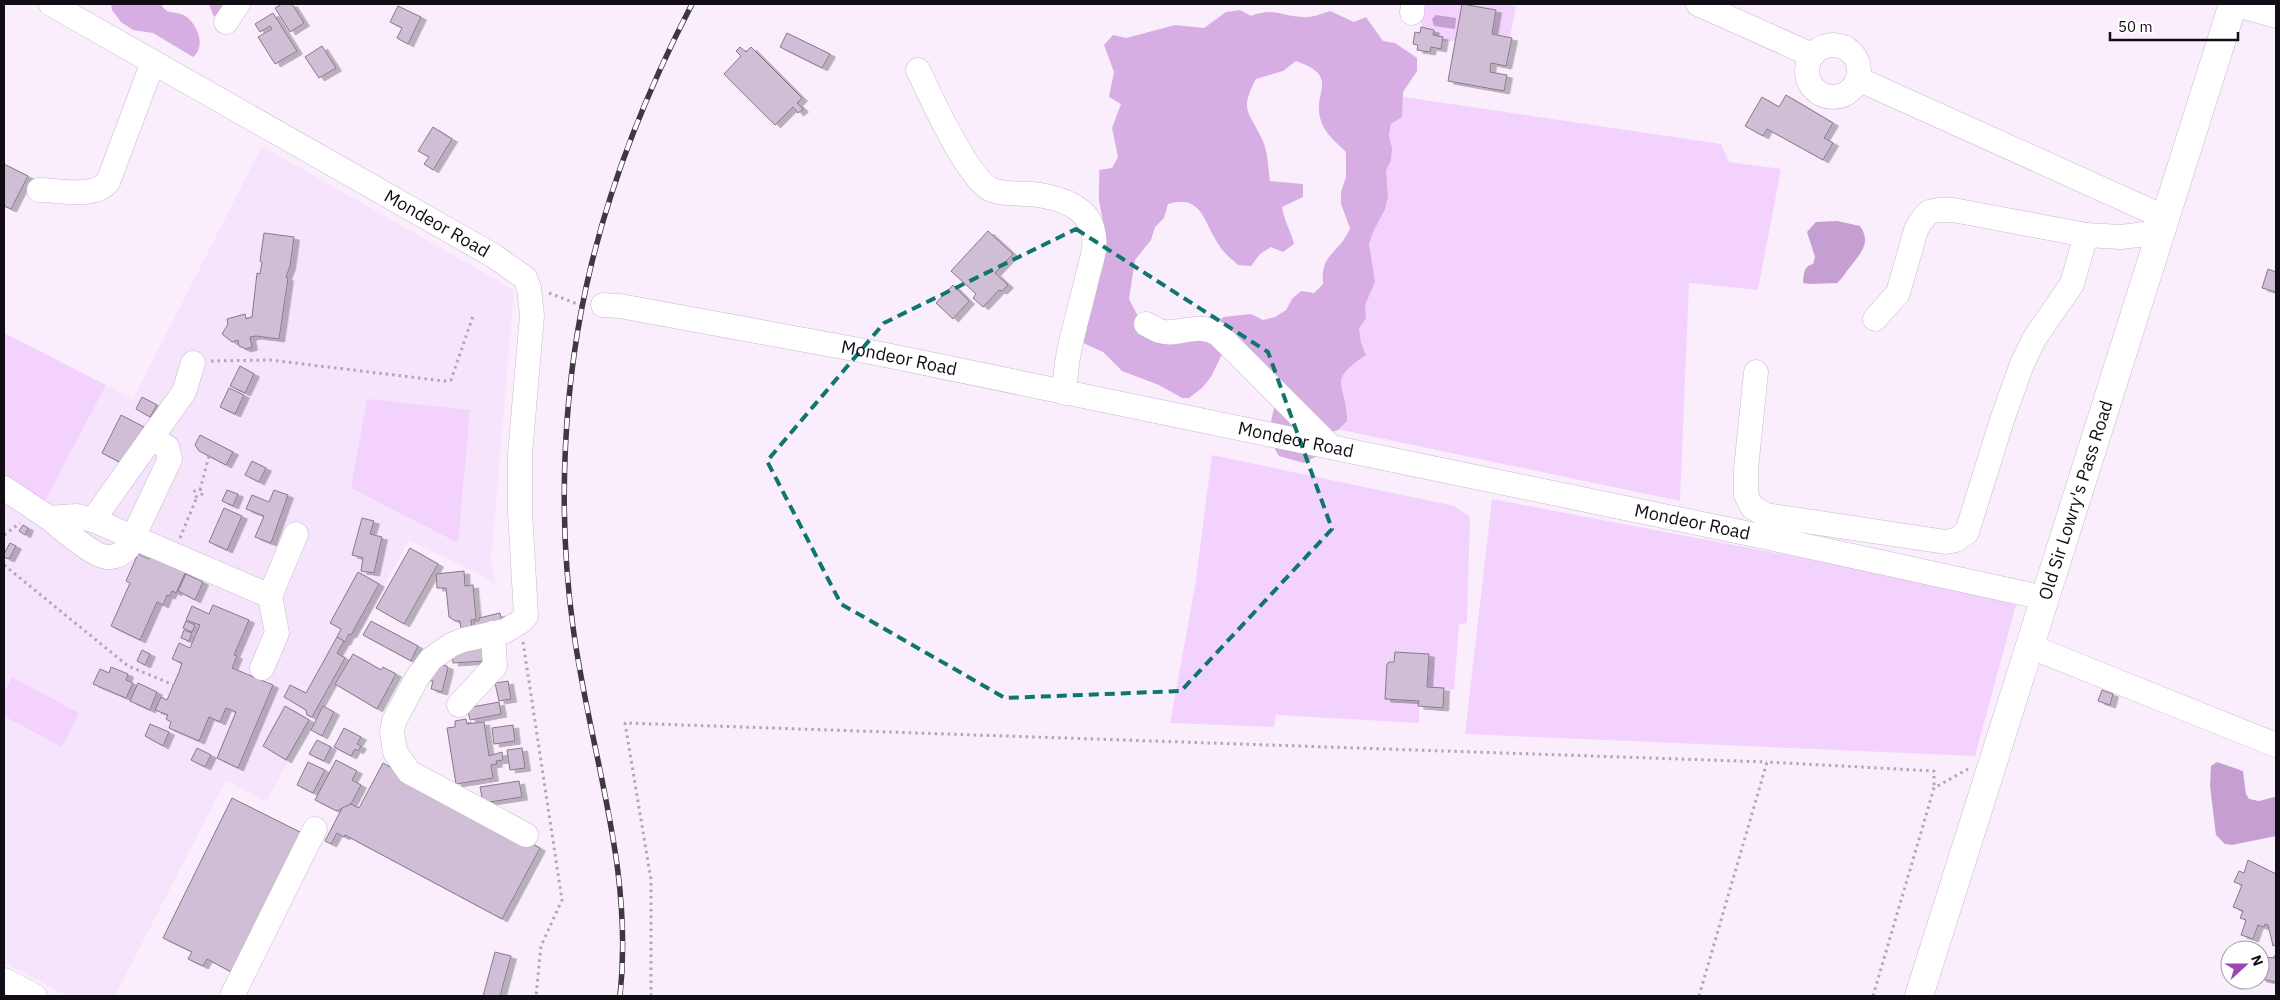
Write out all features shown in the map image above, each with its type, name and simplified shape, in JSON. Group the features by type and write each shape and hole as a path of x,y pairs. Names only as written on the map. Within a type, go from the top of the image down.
{"main road":[{"name":"Old Sir Lowry's Pass Road","path":"1919,996 2234,4"}],"street":[{"name":"Mondeor Road","path":"50,4 486,251 525,278 529,288 532,315 520,454 523,619"},
{"path":"1698,4 1812,55"},
{"path":"2234,4 2276,16"},
{"path":"1826,46 1842,47 1855,57 1858,64 1858,79 1854,88 1847,94 1840,97 1824,96 1816,92 1807,78 1806,70 1812,55 1826,46"},
{"path":"39,190 92,192 102,189 108,182 153,62"},
{"path":"918,70 962,158 990,189 1034,194 1069,202 1080,210 1090,223 1095,245 1068,363 1065,393"},
{"path":"1858,79 2164,225"},
{"path":"1875,319 1898,293 1916,230 1929,212 1953,210 2086,235 2122,237 2164,225"},
{"path":"1756,372 1746,470 1746,495 1752,507 1766,515 1946,542 1956,540 1967,532 2002,420 2022,364 2034,339 2072,284 2086,235"},
{"name":"Mondeor Road","path":"603,305 620,306 881,354 1765,537 2045,598"},
{"path":"1146,324 1161,332 1198,328 1212,330 1218,334 1330,447"},
{"path":"93,520 184,392 193,363"},
{"path":"4,488 50,518 68,534 102,556 113,557 124,552 134,536 170,459 167,447 151,438"},
{"path":"50,518 76,516 93,520 270,596"},
{"path":"262,668 277,633 270,596 296,534"},
{"path":"523,619 505,631 457,642 431,659 417,678 394,721 392,742 400,761 409,772 526,835"},
{"path":"459,705 495,666 494,633"},
{"path":"2029,646 2276,745"},
{"path":"232,996 315,828"},
{"path":"4,980 35,996"}],"path":[{"path":"547,292 584,307 603,305"},
{"path":"193,363 230,360 270,360 444,381 451,380 473,316"},
{"path":"173,553 197,497 202,495 200,490 209,456"},
{"path":"4,565 128,666 174,685"},
{"path":"523,619 562,900 540,946 536,996"},
{"path":"651,996 651,880 624,723 1767,762 1934,771 1934,788 1873,996"},
{"path":"1934,788 1995,754"},
{"path":"1699,996 1767,762"}],"highlighted area":[{"path":"1076,229 1268,352 1332,529 1181,691 1005,698 841,604 767,461 884,323"}],"shaded area":[{"path":"111,4 161,4 163,8 170,12 184,15 195,26 199,37 200,43 197,53 193,57 153,33 133,30 121,22 112,10"},
{"path":"209,4 234,4 224,23 213,15"},
{"path":"1426,4 1462,4 1455,41 1443,41 1443,37 1433,35 1434,30 1422,27 1421,19"},
{"path":"1462,4 1508,4 1516,7 1510,37 1492,34 1496,10"},
{"path":"1240,10 1251,16 1271,12 1306,17 1330,11 1354,22 1366,17 1383,41 1395,43 1417,58 1417,71 1403,92 1402,117 1391,124 1389,136 1392,148 1391,160 1386,171 1388,197 1385,209 1369,244 1375,282 1365,305 1366,318 1359,328 1361,343 1366,355 1353,364 1342,378 1341,384 1347,421 1338,430 1326,434 1315,457 1304,463 1279,456 1272,442 1270,430 1275,404 1222,354 1211,377 1202,388 1189,398 1182,398 1159,385 1122,371 1103,352 1079,341 1103,225 1099,200 1099,170 1112,168 1118,157 1112,128 1121,104 1109,97 1114,72 1104,45 1113,35 1126,38 1175,25 1204,28 1226,12","holes":["1296,61 1318,73 1321,79 1319,111 1323,126 1346,152 1346,177 1341,192 1341,204 1350,228 1346,237 1325,265 1323,284 1314,293 1301,291 1292,299 1286,310 1275,317 1263,320 1251,314 1224,317 1202,331 1142,324 1129,299 1135,260 1151,240 1155,227 1164,218 1168,204 1179,202 1195,206 1201,212 1221,248 1238,265 1251,266 1260,254 1271,247 1283,252 1294,244 1282,207 1303,197 1303,184 1270,181 1264,144 1250,116 1247,105 1256,79 1283,71"]},
{"path":"1436,15 1456,18 1455,29 1434,26 1432,19"},
{"path":"1397,96 1721,144 1729,162 1781,169 1758,290 1689,283 1680,501 1332,428"},
{"path":"262,146 514,290 491,561 496,583 409,540 266,802 226,780 115,996 68,996 4,963 4,480 45,500 106,385 133,399"},
{"path":"1837,221 1860,226 1865,238 1861,253 1837,283 1803,283 1805,271 1807,267 1813,264 1815,257 1807,232 1816,222"},
{"path":"4,333 106,385 45,501 4,480"},
{"path":"367,399 470,410 458,543 351,488"},
{"path":"1212,455 1455,506 1470,517 1467,623 1459,624 1454,690 1427,687 1429,654 1395,652 1394,662 1389,662 1419,701 1419,723 1276,715 1274,727 1170,723 1195,586"},
{"path":"1492,499 2013,598 2016,605 1975,756 1465,734"},
{"path":"12,677 79,713 62,747 4,716 4,693"},
{"path":"2217,762 2243,771 2246,794 2249,799 2259,801 2274,797 2276,799 2276,836 2232,845 2225,844 2216,835 2210,786 2211,766"}],"building":[{"path":"282,4 292,4 304,23 290,32 275,8"},
{"path":"1462,4 1496,10 1492,34 1512,38 1506,66 1491,63 1490,72 1507,75 1504,91 1448,81"},
{"path":"398,6 421,17 408,44 397,38 402,28 390,22"},
{"path":"273,13 297,51 275,64 258,37 272,29 270,26 260,32 255,24"},
{"path":"1421,27 1434,30 1433,35 1443,37 1441,49 1431,47 1430,52 1417,50 1418,45 1413,44 1415,32 1420,33"},
{"path":"787,33 830,54 822,68 780,47"},
{"path":"322,46 336,68 319,78 305,57"},
{"path":"740,47 746,52 751,47 802,98 797,103 803,109 798,113 793,107 775,125 724,74 741,56 736,51"},
{"path":"1786,95 1833,123 1824,138 1833,143 1823,160 1767,129 1763,136 1745,126 1762,97 1779,107"},
{"path":"433,127 452,139 433,170 424,164 429,157 418,151"},
{"path":"4,164 28,176 11,209 4,206"},
{"path":"988,231 1013,254 995,273 1008,285 1002,291 999,290 983,307 973,298 976,294 951,271"},
{"path":"264,233 294,237 290,266 286,277 288,278 279,339 250,337 252,347 246,349 239,346 238,340 232,342 222,334 228,324 227,319 245,314 246,319 252,317 257,273 260,274 262,262 260,261"},
{"path":"2268,269 2276,272 2276,292 2262,288"},
{"path":"953,285 969,301 953,319 936,303"},
{"path":"240,366 254,374 245,393 230,386"},
{"path":"229,388 244,395 235,414 220,407"},
{"path":"142,397 157,405 150,417 136,409"},
{"path":"121,415 144,427 125,465 102,453"},
{"path":"200,435 233,452 226,465 199,451 195,445"},
{"path":"252,461 266,468 259,482 245,475"},
{"path":"227,490 238,494 233,506 222,501"},
{"path":"274,490 288,495 271,543 255,537 264,516 246,509 252,495 269,502"},
{"path":"224,508 242,516 227,550 209,542"},
{"path":"362,518 374,521 370,534 382,537 374,573 361,571 363,558 352,555"},
{"path":"23,525 28,528 25,535 19,531"},
{"path":"10,543 16,546 9,559 4,557 4,554"},
{"path":"410,548 438,564 404,624 376,608"},
{"path":"152,553 187,569 176,593 172,591 170,596 167,595 163,605 157,602 140,640 111,626 130,583 126,581 138,554 149,559"},
{"path":"464,571 465,586 473,585 476,619 471,620 472,627 461,628 460,621 455,621 449,617 446,588 437,588 436,574"},
{"path":"358,572 379,584 351,635 349,634 345,642 337,637 341,629 330,623"},
{"path":"186,574 203,582 195,600 178,591"},
{"path":"213,605 249,620 234,655 237,656 232,668 273,685 238,768 217,758 236,712 226,708 220,722 209,717 199,741 169,728 171,722 166,719 168,715 155,710 161,697 167,700 179,672 182,663 172,659 179,643 190,648 200,625 186,620 192,606 209,614"},
{"path":"500,613 502,623 474,627 474,621 479,621 479,618"},
{"path":"186,621 195,625 192,632 183,628"},
{"path":"371,621 418,646 411,661 363,635"},
{"path":"184,630 192,633 189,641 181,638"},
{"path":"337,637 344,641 337,653 345,658 312,717 307,715 306,710 284,697 290,685 306,693"},
{"path":"483,648 484,661 453,663 452,650"},
{"path":"142,650 150,654 145,665 137,661"},
{"path":"1395,652 1429,654 1427,687 1444,688 1443,708 1418,706 1419,701 1385,699 1387,664 1394,662"},
{"path":"353,654 381,670 383,667 396,674 377,709 335,684"},
{"path":"436,663 448,668 442,692 431,689 433,681 429,681"},
{"path":"111,667 128,674 126,680 133,683 126,698 93,684 100,669 109,673"},
{"path":"508,681 511,699 499,701 495,683"},
{"path":"138,683 157,692 150,710 130,701"},
{"path":"2102,690 2113,694 2110,705 2098,701"},
{"path":"499,702 501,714 470,720 467,708"},
{"path":"285,706 309,720 286,760 263,746"},
{"path":"323,706 334,712 322,736 311,730"},
{"path":"466,719 467,724 484,722 489,756 502,752 503,760 496,761 497,764 491,765 493,778 456,784 447,728 455,727 455,721"},
{"path":"150,724 169,732 163,746 145,736"},
{"path":"513,725 515,741 494,744 492,728"},
{"path":"344,728 361,737 357,744 361,746 358,751 355,749 351,756 334,747"},
{"path":"317,740 331,747 324,761 309,754"},
{"path":"197,748 211,755 205,767 191,760"},
{"path":"522,748 525,768 510,770 507,750"},
{"path":"336,760 357,771 352,780 361,785 351,804 337,811 315,800"},
{"path":"308,762 325,770 313,793 297,785"},
{"path":"383,763 540,848 502,919 345,835 344,837 337,833 331,844 325,841 342,808 351,804 359,808"},
{"path":"519,781 522,797 483,803 480,787"},
{"path":"232,798 304,834 235,974 207,959 203,966 188,959 192,952 163,938"},
{"path":"2248,860 2276,874 2276,948 2275,945 2273,946 2268,925 2265,924 2264,927 2258,925 2253,939 2241,935 2246,920 2240,918 2243,911 2233,907 2242,885 2234,882 2239,871 2244,873"},
{"path":"495,952 511,956 500,996 483,996"},
{"path":"2276,956 2276,982 2270,981 2270,958"}],"railway":[{"path":"620,996 623,948 621,901 616,856 580,674 568,583 564,492 569,400 574,354 582,310 591,266 610,198 647,99 692,4"}]}
